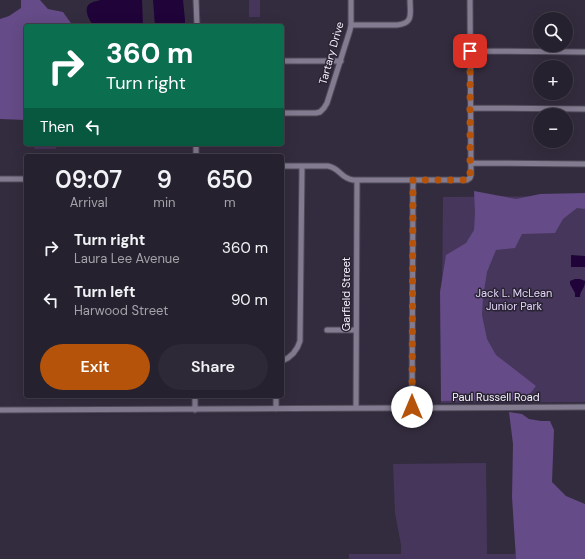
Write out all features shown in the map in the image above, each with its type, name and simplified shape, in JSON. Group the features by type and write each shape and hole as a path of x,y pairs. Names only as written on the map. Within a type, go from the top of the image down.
{"street":[{"path":"196,0 197,24"},
{"name":"Tartary Drive","path":"284,113 316,113 320,112 324,108 341,61 351,25 351,0"},
{"path":"351,25 404,24 410,18 410,0"},
{"path":"284,166 328,166 338,170 345,178 357,180 467,180 470,178 470,0"},
{"path":"470,51 585,52"},
{"path":"284,61 341,61"},
{"path":"470,108 585,109"},
{"path":"470,163 585,164"},
{"path":"284,360 293,355 299,347 300,341 302,166"},
{"path":"0,179 24,179"},
{"name":"Garfield Street","path":"356,408 357,180"},
{"path":"412,407 413,180"},
{"path":"327,330 356,330"},
{"path":"195,398 195,410"},
{"path":"276,398 276,410"},
{"name":"Paul Russell Road","path":"0,410 276,410 412,407 585,407"}],"green space":[{"path":"249,0 260,0 260,17 249,17"},
{"path":"33,146 57,146 56,149 35,149"},
{"name":"Jack L. McLean Junior Park","path":"585,196 585,402 441,403 443,197"},
{"path":"486,463 487,554 585,554 585,559 349,559 349,554 401,554 401,545 395,513 393,464"}],"shaded area":[{"path":"21,0 40,0 48,9 63,12 72,24 24,24 24,120 0,119 0,19 9,16 21,8"},
{"path":"101,0 142,0 143,24 92,24 87,14 88,5 92,2"},
{"path":"153,0 183,0 185,24 155,24"},
{"path":"474,191 516,199 540,194 585,193 585,209 577,208 563,219 555,233 522,234 515,248 496,250 487,272 482,315 487,339 496,355 536,386 526,399 441,401 440,292 446,255 466,243 474,230"},
{"path":"571,255 585,256 585,267 571,267"},
{"path":"575,279 585,281 580,297 575,297 575,293 570,284 570,281"},
{"path":"509,412 522,414 529,419 550,421 554,430 552,482 566,496 585,504 585,559 516,559 512,497 513,444"}],"route":[{"path":"412,407 413,180 467,180 470,178 470,51"}]}
